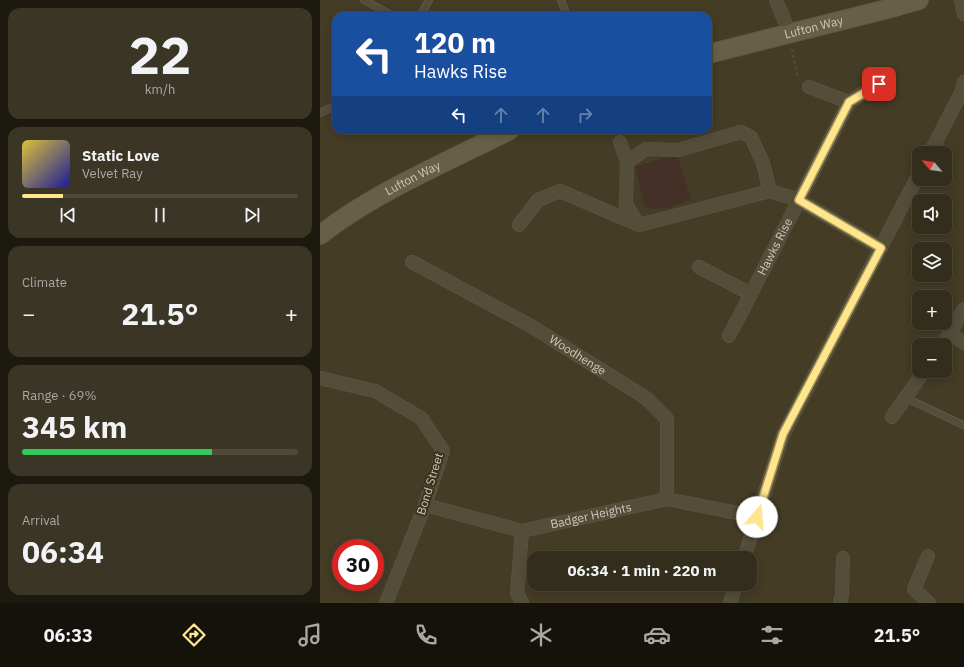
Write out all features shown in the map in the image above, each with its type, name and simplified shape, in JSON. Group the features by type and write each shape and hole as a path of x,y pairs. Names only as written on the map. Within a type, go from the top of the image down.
{"street":[{"path":"776,0 790,34"},
{"name":"Lufton Way","path":"712,53 919,0"},
{"path":"961,0 964,14"},
{"path":"934,146 962,91 964,82"},
{"path":"810,87 849,102 879,84"},
{"name":"Hawks Rise","path":"729,336 849,102"},
{"path":"627,162 646,149 678,150 741,132 751,138 763,163 770,191"},
{"name":"Lufton Way","path":"320,235 381,195 502,134"},
{"path":"620,142 627,162 626,205 639,225"},
{"path":"746,551 783,434 913,186"},
{"path":"518,225 538,200 560,192 639,225 770,191 799,200 881,248"},
{"name":"Woodhenge","path":"412,262 531,326 646,398 667,419 667,499"},
{"path":"699,267 751,294"},
{"path":"947,338 964,310"},
{"path":"950,333 964,343"},
{"name":"Bond Street","path":"320,378 375,391 421,418 443,451 425,504 386,603"},
{"path":"892,417 919,378"},
{"name":"Badger Heights","path":"425,504 522,531 667,499 757,517"},
{"path":"522,531 517,593 522,603"},
{"path":"928,556 914,589 929,603"},
{"path":"840,603 842,594 843,558"},
{"path":"730,603 734,591"}],"lane":[{"path":"364,0 386,12"},
{"path":"422,12 429,0"},
{"path":"561,0 566,12"},
{"path":"320,113 332,107"},
{"path":"906,398 963,425"}],"path":[{"path":"790,34 798,80 810,87"}],"shaded area":[{"path":"677,154 691,200 667,208 650,209 645,206 635,167"}],"route":[{"path":"757,517 783,434 881,248 799,200 849,102 879,84"}]}
